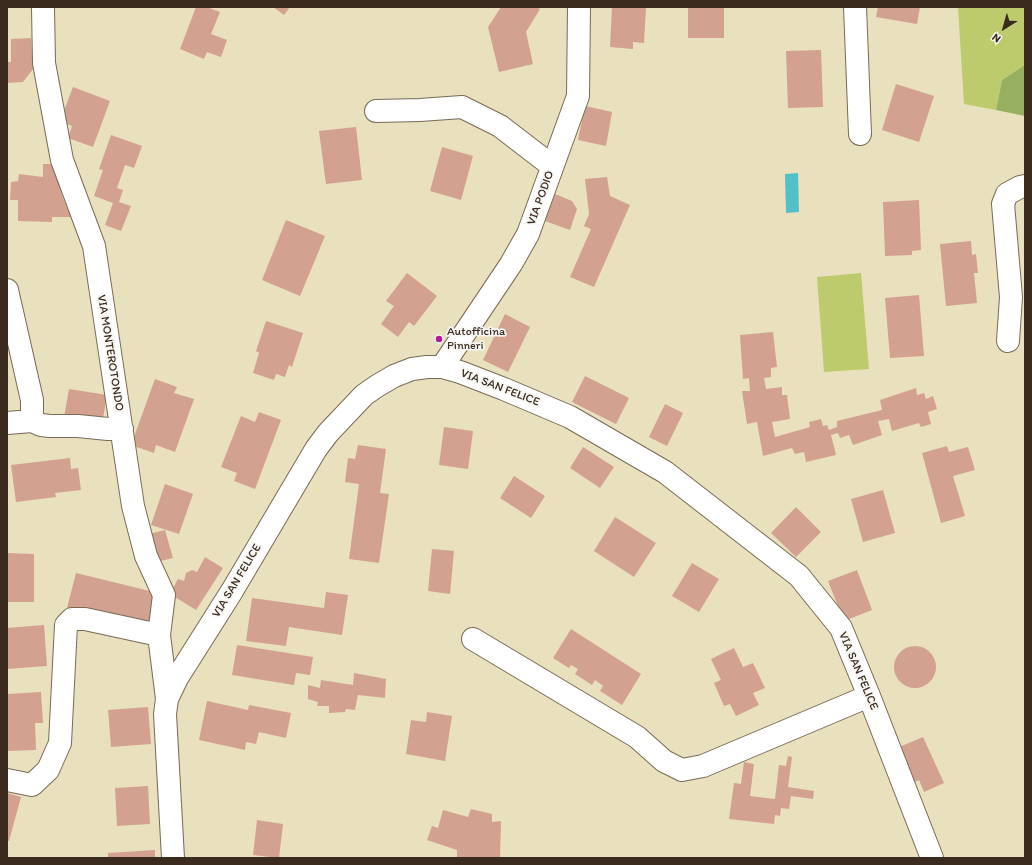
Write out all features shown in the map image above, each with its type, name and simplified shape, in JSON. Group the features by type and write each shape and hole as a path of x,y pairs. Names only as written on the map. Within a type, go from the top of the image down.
{"street":[{"name":"VIA MONTEROTONDO","path":"43,7 44,63 62,160 94,246 133,506 146,556 164,595 159,636 167,699"},
{"name":"VIA PODIO","path":"442,367 511,264 528,234 578,96 579,7"},
{"path":"855,7 860,134"},
{"path":"376,111 420,110 462,106 500,126 552,166"},
{"path":"1008,341 1011,297 1003,204 1007,194 1025,186"},
{"path":"7,290 32,400 32,421"},
{"name":"VIA SAN FELICE","path":"173,858 165,714 167,699 177,678 232,591 316,449 328,433 364,395 388,379 412,369 442,367 460,372 504,389 570,417 665,472 799,576 841,628 932,858"},
{"path":"7,423 32,421 41,425 50,426 122,429"},
{"path":"7,780 32,785 48,770 60,743 66,626 72,618 85,619 159,636"},
{"path":"473,639 637,736 664,761 682,770 703,766 869,696"}],"green space":[{"path":"958,7 1025,7 1025,65 1002,80 996,110 964,104"},
{"path":"1025,65 1025,116 996,110 1002,80"},
{"path":"861,273 869,369 824,372 817,277"}],"water":[{"path":"798,173 799,212 786,213 785,174"}],"building":[{"path":"196,7 207,7 220,12 211,34 227,40 221,57 207,52 204,59 180,49"},
{"path":"273,7 290,7 284,15"},
{"path":"501,7 536,7 540,9 526,32 533,64 499,72 488,27"},
{"path":"612,7 646,7 644,43 633,42 633,49 610,47"},
{"path":"688,7 724,7 724,38 688,38"},
{"path":"878,7 920,7 917,24 876,17"},
{"path":"31,38 33,69 23,82 7,83 7,62 11,62 11,39"},
{"path":"821,50 823,107 788,108 786,51"},
{"path":"896,84 934,96 919,142 882,130"},
{"path":"73,87 110,101 93,147 68,138 72,126 60,121"},
{"path":"585,106 612,112 606,146 578,140"},
{"path":"356,127 362,180 326,184 319,131"},
{"path":"111,135 142,146 134,168 125,165 117,188 123,190 119,202 131,206 121,231 105,225 113,203 94,196 103,170 99,169"},
{"path":"442,147 473,156 461,200 430,191"},
{"path":"43,164 54,164 62,196 71,217 52,217 52,222 18,221 18,200 10,200 11,182 18,181 19,174 43,177"},
{"path":"607,177 610,196 630,205 594,287 570,277 591,229 584,226 589,214 585,179"},
{"path":"555,194 572,201 577,209 570,230 545,221"},
{"path":"919,200 921,250 912,251 912,255 885,256 883,202"},
{"path":"286,220 325,236 300,296 262,280"},
{"path":"971,241 972,255 976,254 978,273 974,273 977,303 946,306 940,244"},
{"path":"407,273 437,296 414,326 409,322 398,337 381,324 394,306 386,301"},
{"path":"919,295 924,356 890,358 885,298"},
{"path":"505,314 530,327 508,372 483,360"},
{"path":"266,321 303,333 292,367 289,365 285,377 276,374 274,380 253,373 259,353 256,351"},
{"path":"773,332 777,367 771,368 771,377 764,378 766,389 782,387 782,395 787,395 790,419 772,422 775,437 810,427 809,422 821,419 823,426 827,425 829,430 837,427 837,421 882,410 880,400 916,388 917,395 924,393 926,399 933,396 937,409 928,412 931,424 921,427 919,423 892,431 889,419 878,421 882,435 853,445 849,435 840,438 838,433 831,435 836,455 806,462 804,452 795,454 792,448 763,456 757,422 747,424 742,391 750,391 749,378 743,379 740,335"},
{"path":"585,376 629,398 616,424 572,402"},
{"path":"155,379 177,387 174,393 194,399 175,452 156,445 154,453 131,445"},
{"path":"69,389 107,395 102,424 64,417"},
{"path":"665,404 683,413 667,446 649,437"},
{"path":"259,412 281,420 255,489 234,481 237,473 221,467 241,416 255,422"},
{"path":"444,427 473,431 468,469 439,465"},
{"path":"358,445 386,449 380,493 389,494 379,563 349,559 359,484 345,482 348,458 355,459"},
{"path":"947,446 949,452 968,447 975,470 953,476 965,516 941,523 922,453"},
{"path":"583,447 614,467 600,488 570,468"},
{"path":"70,458 71,469 78,468 81,490 55,493 56,497 16,502 11,465"},
{"path":"514,476 545,496 531,518 500,498"},
{"path":"165,484 193,494 179,534 151,525"},
{"path":"883,490 895,533 863,542 851,499"},
{"path":"796,507 821,532 796,557 771,533"},
{"path":"615,517 656,543 634,577 594,551"},
{"path":"165,530 173,558 152,563 145,535"},
{"path":"432,549 454,551 450,594 428,591"},
{"path":"7,553 34,554 34,602 7,602"},
{"path":"205,557 223,568 196,610 170,594 178,579 184,581 186,573 192,570 197,572"},
{"path":"692,563 719,579 699,612 672,596"},
{"path":"857,570 872,610 844,621 828,581"},
{"path":"76,573 158,593 149,628 67,608"},
{"path":"326,592 348,595 342,635 289,627 286,646 246,641 252,598 324,608"},
{"path":"44,625 47,666 7,669 7,628"},
{"path":"571,629 641,674 622,705 600,691 603,686 595,680 592,685 575,674 578,669 571,665 569,668 553,658"},
{"path":"237,645 313,657 310,675 296,673 294,685 232,675"},
{"path":"915,646 930,652 936,667 930,682 915,688 900,682 894,667 900,652"},
{"path":"734,648 743,667 753,663 765,688 753,693 759,705 736,716 730,704 724,706 714,683 721,680 711,659"},
{"path":"354,673 386,679 385,698 358,695 355,710 346,709 345,712 329,713 329,706 317,706 318,702 308,699 308,685 320,688 321,680 353,685"},
{"path":"41,692 43,723 35,723 36,750 7,751 7,694"},
{"path":"207,701 248,710 249,705 291,713 286,738 259,732 256,744 246,742 245,750 199,740"},
{"path":"148,707 151,744 111,747 108,710"},
{"path":"427,712 452,716 445,761 406,754 411,720 426,722"},
{"path":"923,737 944,783 924,792 919,780 913,783 897,748"},
{"path":"788,756 792,757 788,787 814,791 813,799 791,796 789,809 781,808 780,816 775,815 774,824 729,819 734,783 741,784 744,762 754,764 750,796 775,799 779,765 786,766"},
{"path":"148,786 150,824 117,826 115,788"},
{"path":"7,793 21,797 9,841 7,841"},
{"path":"471,809 492,814 492,822 501,821 500,858 457,858 457,850 427,840 432,826 438,828 443,810 468,817"},
{"path":"257,820 283,824 279,858 253,855"},
{"path":"155,850 155,858 108,858 108,853"}],"place":[{"name":"Autofficina Pinneri","path":"439,339"}]}
